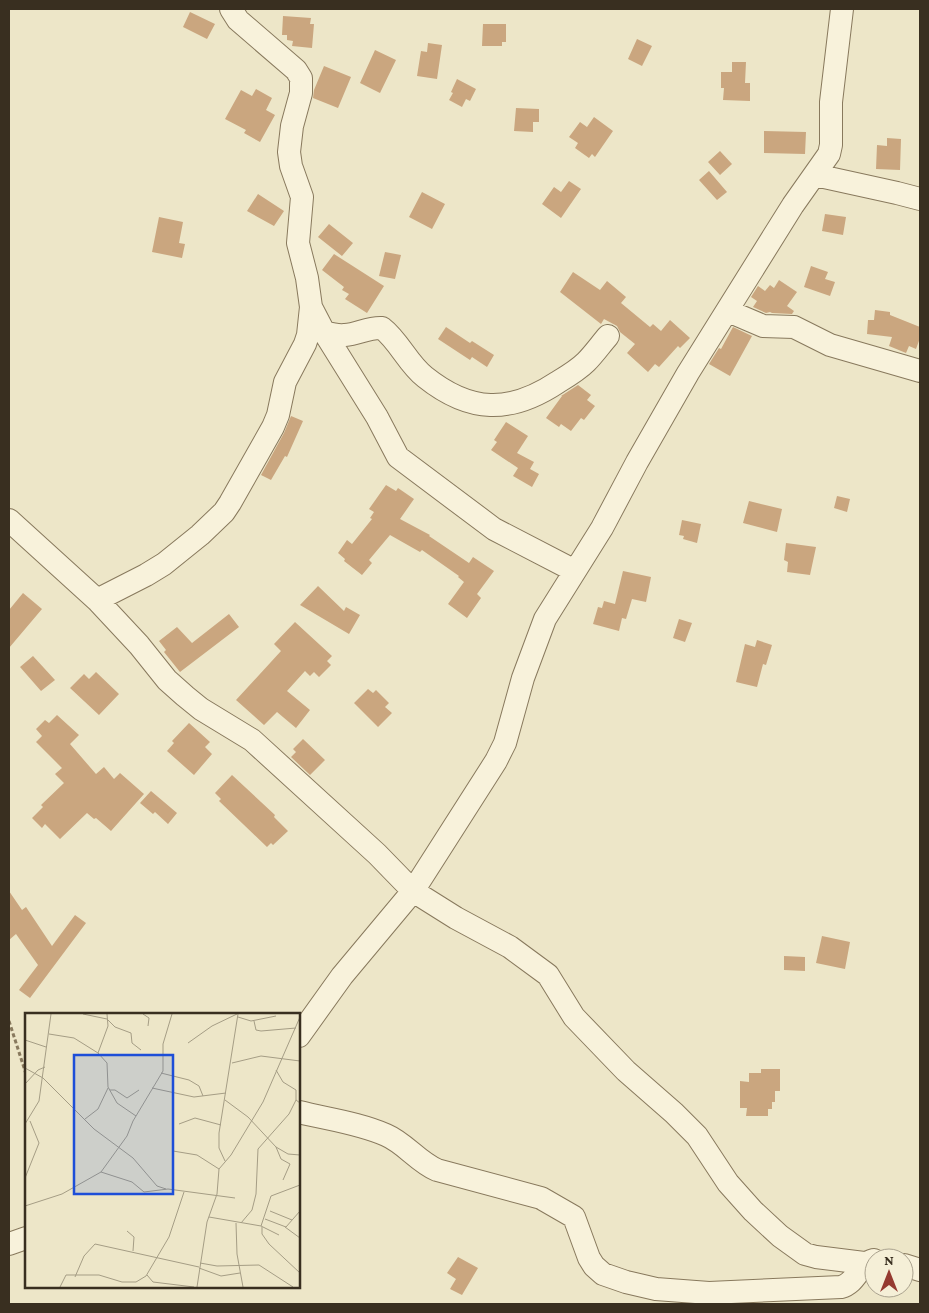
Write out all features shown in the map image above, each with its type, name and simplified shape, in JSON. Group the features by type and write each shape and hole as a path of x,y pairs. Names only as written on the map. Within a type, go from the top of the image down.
{"street":[{"path":"97,600 146,576 164,564 200,536 224,512 273,428 278,415 285,382 308,335 311,307 307,278 298,243 301,193 289,152 292,126 302,93 302,78 296,70 238,20 231,9"},
{"path":"300,1035 342,976 413,892 502,749 535,644 545,619 602,528 636,462 688,374 792,205 824,163 830,150 831,102 842,9"},
{"path":"815,175 920,199"},
{"path":"311,307 324,332 377,417 398,457 494,530 575,571"},
{"path":"728,311 763,326 794,327 830,345 920,371"},
{"path":"324,332 339,336 372,328 382,328 422,376 456,397 491,406 514,404 550,388 586,362 608,336"},
{"path":"9,520 97,600 139,645 167,680 184,696 201,709 252,740 377,854 413,892 510,947 548,975 574,1017 626,1072 674,1113 697,1136 728,1183 753,1211 780,1236 805,1254 816,1258 864,1262"},
{"path":"300,1112 386,1135 400,1143 425,1165 437,1170 540,1198 574,1218 588,1258 598,1271 626,1282 656,1289 710,1293 836,1288 849,1284 864,1268"},
{"path":"9,1244 25,1238"}],"path":[{"path":"9,1021 25,1071"}],"building":[{"path":"190,12 215,24 207,39 183,27"},
{"path":"283,16 311,18 310,24 314,24 312,48 292,46 293,41 287,40 287,35 282,35"},
{"path":"483,24 506,24 506,42 502,42 502,46 482,46"},
{"path":"637,39 652,46 642,66 628,59"},
{"path":"428,43 442,45 437,79 417,76 421,51 427,52"},
{"path":"375,50 396,60 380,93 360,83"},
{"path":"732,62 746,62 745,83 750,83 750,101 723,100 724,88 721,88 721,72 732,72"},
{"path":"324,66 351,77 338,108 313,98 314,90"},
{"path":"457,79 476,89 470,101 466,99 462,107 449,100"},
{"path":"256,89 272,98 266,110 275,115 260,142 244,133 246,130 225,119 241,90 252,96"},
{"path":"516,108 539,109 539,122 533,122 533,132 514,131"},
{"path":"594,117 613,131 595,157 592,154 589,158 575,148 578,143 569,137 580,122 587,127"},
{"path":"764,131 806,132 805,154 764,153"},
{"path":"887,138 901,139 900,170 876,169 877,145 887,146"},
{"path":"720,151 732,164 720,175 708,162"},
{"path":"709,171 727,192 717,200 699,180"},
{"path":"569,181 581,189 561,218 542,204 554,187 561,192"},
{"path":"422,192 445,204 432,229 409,217"},
{"path":"258,194 284,211 274,226 247,211"},
{"path":"825,214 846,217 843,235 822,231"},
{"path":"159,217 183,222 179,243 185,244 182,258 152,252"},
{"path":"329,224 353,243 342,256 318,237"},
{"path":"385,252 401,255 395,279 379,276"},
{"path":"334,254 384,286 367,313 345,299 349,294 342,290 344,287 322,270"},
{"path":"811,266 828,272 825,279 835,282 830,296 804,287"},
{"path":"573,272 600,290 607,281 626,297 621,303 650,327 653,324 661,331 670,320 690,338 680,348 678,346 659,367 655,364 648,372 627,353 635,344 620,332 617,326 604,319 601,324 560,292"},
{"path":"779,280 797,292 787,306 794,311 792,314 766,313 753,307 757,301 751,297 758,286 765,291 770,285 774,288"},
{"path":"875,310 890,312 890,315 920,327 920,338 916,349 909,346 906,353 889,346 892,337 867,334 868,320 874,320"},
{"path":"446,327 470,343 472,341 494,355 487,367 472,357 470,360 438,339"},
{"path":"733,327 752,336 730,376 709,364 719,348 721,349"},
{"path":"578,385 591,395 587,400 595,406 584,420 581,418 571,431 561,424 559,427 546,418 561,396"},
{"path":"291,416 303,421 287,457 285,456 271,480 261,475"},
{"path":"506,422 528,436 517,453 534,462 530,469 539,474 532,487 513,476 518,468 491,450 497,442 494,440"},
{"path":"386,485 396,491 398,488 414,499 400,519 430,535 469,563 473,557 494,571 477,594 481,598 467,618 448,604 464,582 459,576 422,550 420,552 390,535 369,560 372,563 362,575 344,561 345,559 338,553 347,540 352,544 372,519 370,518 374,512 369,509"},
{"path":"837,496 850,499 847,512 834,508"},
{"path":"749,501 782,509 777,532 743,523"},
{"path":"682,520 701,524 697,543 683,539 684,536 679,535"},
{"path":"786,543 816,547 810,575 787,572 788,562 784,560"},
{"path":"623,571 651,577 646,602 632,599 626,619 622,618 619,631 593,624 598,607 602,608 604,601 615,604"},
{"path":"318,586 344,611 346,607 360,615 349,634 300,605"},
{"path":"23,593 42,609 9,648 9,610"},
{"path":"229,614 239,627 180,672 164,652 166,650 159,641 177,627 192,643"},
{"path":"679,619 692,623 685,642 673,638"},
{"path":"295,622 332,656 327,661 331,665 319,677 314,672 310,676 305,671 287,691 310,710 296,728 277,712 264,725 236,700 281,651 274,644"},
{"path":"757,640 772,645 766,665 763,664 757,687 736,682 745,644 755,647"},
{"path":"33,656 55,680 41,691 20,667"},
{"path":"96,672 119,694 99,715 70,688 84,674 89,679"},
{"path":"368,689 373,693 376,690 389,703 385,707 392,713 378,727 354,703"},
{"path":"57,715 79,735 70,744 96,774 104,767 114,779 120,773 144,794 111,831 87,813 60,839 45,824 42,828 32,818 43,807 41,805 64,783 55,774 62,768 36,742 42,736 36,729 45,720 49,723"},
{"path":"189,723 210,742 205,747 212,754 194,775 167,751 174,743 172,741"},
{"path":"303,739 325,760 310,775 291,757 296,752 293,749"},
{"path":"232,775 275,815 274,817 288,831 273,845 271,843 267,847 219,801 221,799 215,793"},
{"path":"151,791 177,813 168,824 155,812 153,814 140,803"},
{"path":"9,891 22,910 26,907 52,946 75,915 86,923 30,998 19,990 38,965 16,934 9,940"},
{"path":"822,936 850,942 845,969 816,963"},
{"path":"784,956 805,957 805,971 784,970"},
{"path":"761,1069 780,1069 780,1091 775,1091 775,1102 772,1102 772,1109 768,1109 768,1116 746,1116 747,1108 740,1108 740,1081 749,1082 749,1073 761,1073"},
{"path":"458,1257 478,1268 462,1295 450,1289 456,1279 447,1273"}]}
